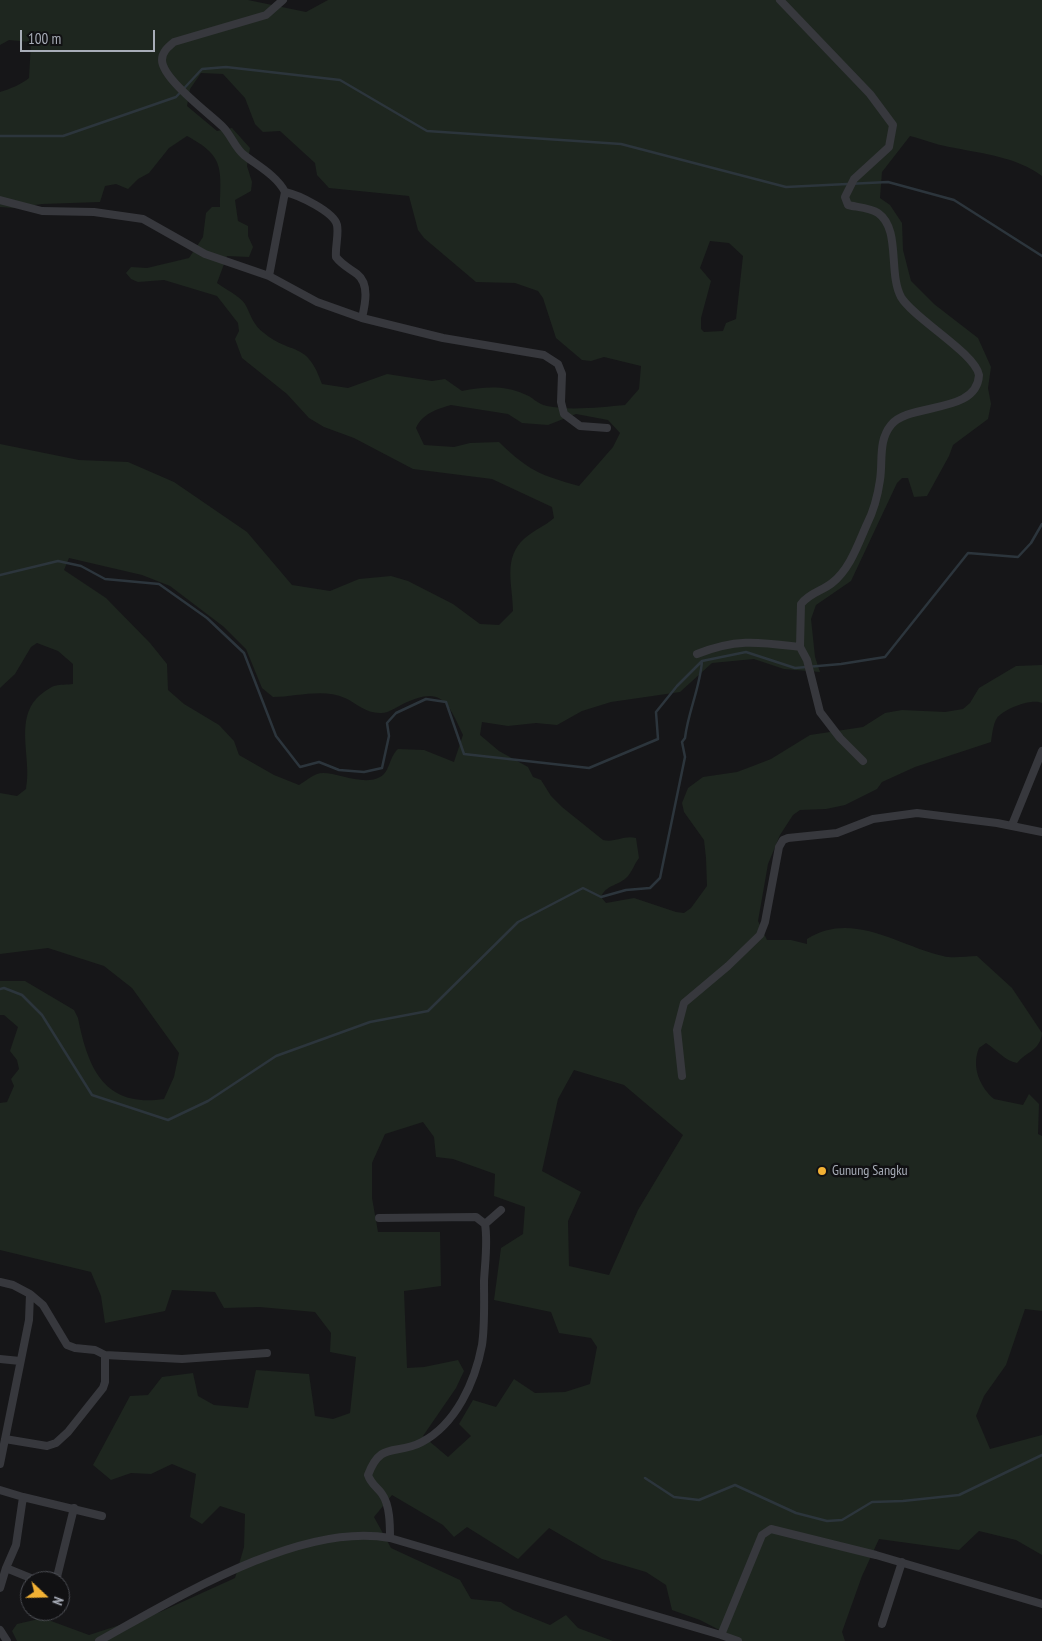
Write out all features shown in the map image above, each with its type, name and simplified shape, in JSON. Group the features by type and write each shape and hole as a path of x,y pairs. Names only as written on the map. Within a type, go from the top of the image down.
{"street":[{"path":"269,276 286,192 281,182 243,154 225,128 178,86 163,67 162,61 166,49 174,42 266,15 282,0"},
{"path":"780,0 870,94 893,125 889,147 854,179 844,197 848,205 878,213 888,226 893,245 892,263 895,280 901,298 971,361 978,372 975,388 963,399 902,417 896,420 888,430 882,446 880,480 869,522 840,576 831,584 805,598 801,604 800,647 807,660 820,712 840,738 863,761"},
{"path":"286,192 295,194 331,214 337,223 336,257 342,264 360,275 363,281 367,300 362,318"},
{"path":"0,200 42,211 94,212 142,219 205,254 269,276 318,302 362,318 443,338 544,354 558,364 562,374 561,402 564,414 580,426 607,428"},
{"path":"697,654 721,645 744,642 800,647"},
{"path":"1012,825 1042,751"},
{"path":"682,1076 677,1030 684,1003 760,936 765,922 779,847 783,840 837,833 873,820 905,813 1012,825 1042,832"},
{"path":"390,1538 390,1521 383,1495 371,1483 368,1475 373,1460 385,1451 421,1443 455,1414 469,1386 482,1345 485,1224 501,1210"},
{"path":"379,1218 476,1217 485,1224"},
{"path":"0,1282 13,1285 30,1294 43,1305 66,1344 75,1348 95,1350 105,1355 182,1359 267,1353"},
{"path":"0,1464 29,1320 30,1294"},
{"path":"5,1439 47,1446 63,1438 102,1388 105,1382 105,1355"},
{"path":"0,1359 20,1361"},
{"path":"0,1490 102,1516"},
{"path":"0,1587 16,1545 23,1497"},
{"path":"58,1571 74,1508"},
{"path":"721,1635 762,1535 776,1528 902,1562 1042,1604"},
{"path":"99,1641 200,1585 251,1563 334,1538 369,1534 390,1538 738,1641"},
{"path":"882,1624 902,1562"},
{"path":"6,1568 20,1574"},
{"path":"0,1630 7,1641"}],"shaded area":[{"path":"0,0 248,0 306,12 328,0 1042,0 1042,176 1011,160 944,146 910,136 882,172 880,198 890,205 902,223 903,250 911,281 934,304 978,338 991,367 988,388 991,404 988,419 953,445 927,496 914,497 908,478 902,478 897,483 851,581 816,605 811,619 815,657 820,672 784,669 754,659 712,663 680,692 611,702 582,711 557,725 536,723 508,726 482,722 480,735 499,751 528,767 533,777 541,780 551,796 562,807 603,840 612,841 627,837 636,838 639,858 626,878 603,893 601,897 606,903 634,898 684,913 691,908 707,886 704,840 684,812 682,803 688,788 703,777 737,772 771,759 810,735 863,727 885,713 902,710 945,712 963,709 970,703 979,688 1016,666 1042,665 1042,703 1025,703 1011,708 1000,715 995,723 991,742 915,767 882,782 877,789 845,805 826,809 800,810 793,815 780,835 768,864 758,921 767,940 791,940 807,944 807,939 824,931 841,928 858,929 947,957 977,956 1012,988 1042,1033 1039,1044 1017,1063 986,1043 979,1048 977,1055 978,1076 985,1089 994,1099 1023,1105 1029,1094 1039,1104 1038,1134 1042,1136 1042,1311 1025,1309 1006,1365 984,1396 976,1416 990,1449 1042,1435 1042,1555 1016,1540 979,1531 959,1550 879,1539 862,1576 842,1632 845,1641 741,1641 700,1620 672,1610 666,1585 646,1572 602,1559 549,1528 518,1559 467,1527 454,1537 443,1525 392,1495 374,1517 391,1548 460,1580 471,1599 501,1602 513,1610 550,1625 566,1615 578,1628 613,1641 17,1641 12,1631 17,1624 30,1621 51,1621 89,1635 160,1612 235,1578 244,1547 245,1514 220,1506 202,1524 190,1517 196,1474 172,1464 151,1474 131,1473 111,1480 93,1465 130,1396 148,1395 162,1377 193,1373 198,1396 214,1405 248,1408 256,1370 309,1374 315,1416 333,1419 350,1413 356,1357 330,1352 331,1333 315,1312 260,1307 224,1308 215,1292 172,1290 165,1311 105,1323 101,1296 91,1272 0,1250 0,1103 7,1102 14,1086 11,1079 19,1069 17,1060 10,1051 18,1027 4,1015 0,1015 0,981 25,981 74,1010 78,1018 87,1053 94,1068 102,1081 113,1091 127,1097 143,1100 164,1099 174,1077 179,1053 132,988 104,966 48,948 0,954 0,793 17,796 26,789 25,738 28,712 34,702 53,686 73,684 73,664 58,651 37,643 31,647 15,674 0,688 0,444 79,460 128,462 174,482 247,532 292,585 330,591 359,579 391,576 408,581 453,604 480,624 499,625 513,611 510,572 513,554 525,538 554,518 552,507 492,479 413,469 354,438 324,427 309,418 287,394 242,358 235,339 239,331 238,323 217,296 164,280 138,282 131,279 126,273 131,267 147,268 189,258 203,237 206,213 212,207 220,207 220,172 218,164 208,150 187,136 169,148 149,173 138,179 128,189 116,184 105,186 100,202 42,204 14,208 0,207 0,92 16,86 29,78 31,42 9,40 0,45","holes":["201,73 223,74 245,98 255,124 263,132 280,131 315,163 317,175 329,188 409,196 418,230 424,238 476,282 515,283 538,291 543,298 556,338 582,360 591,361 604,357 641,366 639,389 625,405 576,408 544,405 527,395 509,389 486,388 462,391 445,379 432,381 387,374 348,388 322,384 311,361 298,351 274,340 260,330 243,301 217,283 227,256 249,257 253,247 248,236 248,226 238,221 235,200 251,191 252,182 247,166 250,148 232,128 217,131 187,106 190,89","710,241 729,243 743,256 736,319 726,323 723,331 704,332 701,329 701,318 711,281 700,268","451,405 508,414 522,423 548,425 576,414 608,420 620,433 613,447 579,486 554,479 536,471 519,460 499,442 470,443 454,447 424,445 416,428 419,423 431,413","69,558 142,575 170,586 224,627 246,649 262,688 273,697 319,693 337,695 375,713 383,713 425,696 434,696 441,699 452,713 463,735 454,762 424,750 398,749 386,772 374,779 359,780 320,773 299,785 274,775 239,755 234,741 219,725 184,704 168,690 167,664 150,643 106,598 64,570","574,1070 624,1085 683,1135 638,1210 609,1275 569,1266 568,1221 581,1192 542,1171 558,1099","423,1122 434,1137 436,1157 453,1159 495,1174 494,1196 525,1207 523,1234 501,1248 494,1300 551,1312 559,1333 591,1338 597,1347 590,1384 565,1392 535,1393 514,1379 496,1407 473,1400 459,1424 471,1436 448,1457 423,1436 456,1388 464,1371 458,1360 424,1367 407,1368 404,1291 441,1286 440,1232 378,1232 372,1198 372,1163 385,1134"]}],"waterway":[{"path":"0,136 63,136 176,97 202,69 226,67 340,80 427,131 621,144 786,187 888,182 954,200 1042,256"},
{"path":"0,575 58,561 81,566 105,579 159,584 207,618 244,653 276,736 300,767 319,762 339,770 364,772 382,768 389,736 387,723 396,713 426,699 446,702 464,754 589,768 658,739 656,712 677,686 702,661 746,652 795,668 841,664 885,657 968,553 1018,557 1031,543 1042,524"},
{"path":"0,989 4,988 22,995 42,1015 92,1095 168,1120 208,1101 276,1056 370,1022 428,1011 518,922 583,888 601,897 626,890 650,888 660,878 685,757 682,742 685,738 702,661"},
{"path":"645,1478 674,1497 699,1500 735,1485 796,1513 827,1521 842,1520 872,1502 959,1495 1042,1455"}],"place":[{"name":"Gunung Sangku","path":"822,1171"}]}
